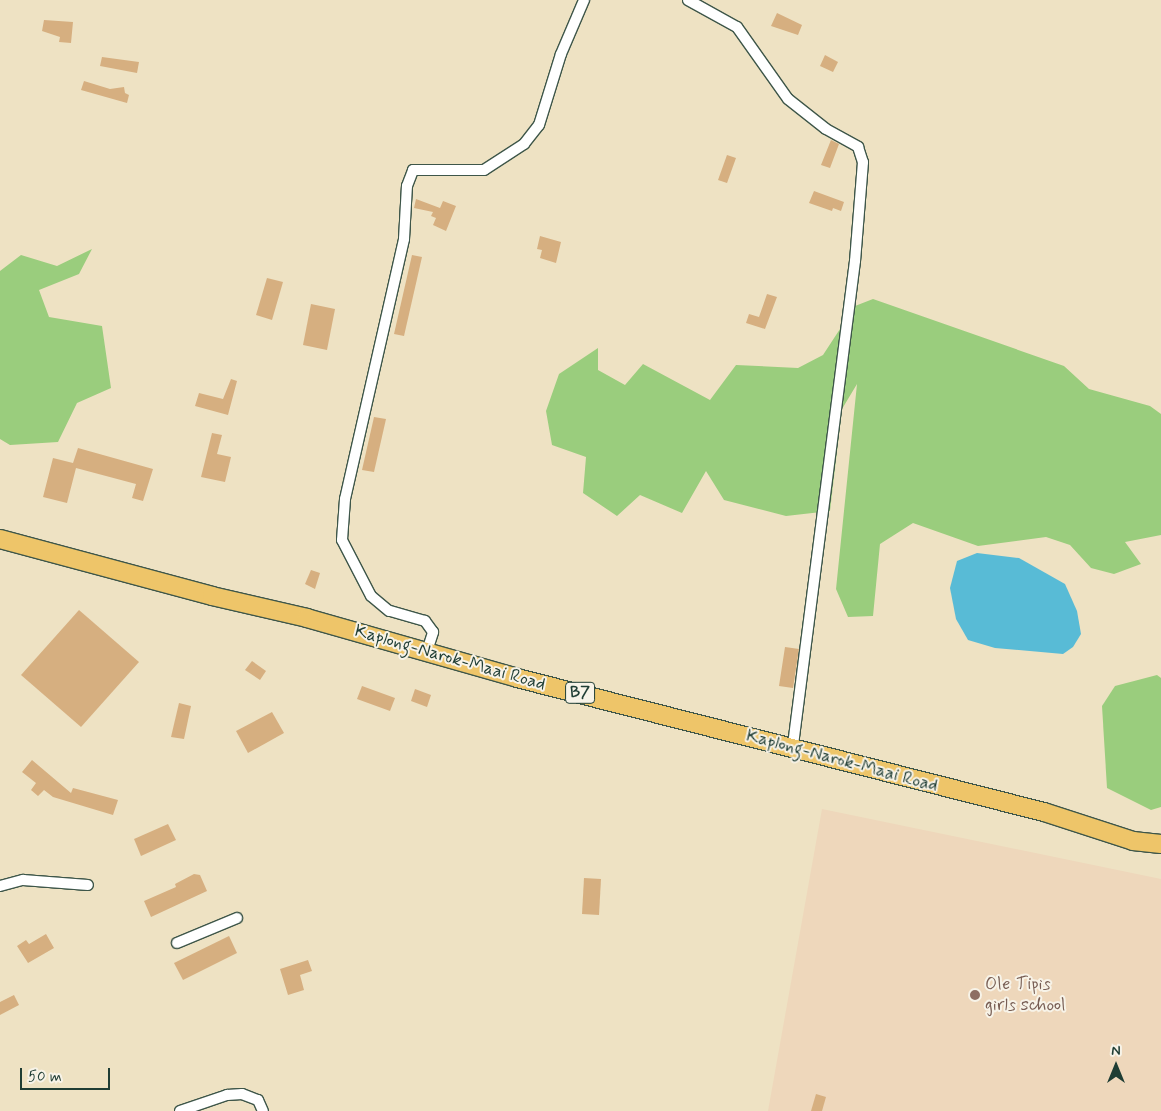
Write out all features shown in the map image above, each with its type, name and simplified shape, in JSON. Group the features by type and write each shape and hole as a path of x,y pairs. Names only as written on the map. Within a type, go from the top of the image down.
{"highway":[{"name":"Kaplong-Narok-Maai Road","path":"0,538 427,651 517,678 1044,812 1133,841 1161,844"}],"street":[{"path":"427,651 433,632 425,621 389,611 371,596 342,540 345,499 404,239 407,186 414,170 484,170 524,144 539,125 561,54 584,0"},
{"path":"688,0 737,27 788,100 826,129 858,147 863,162 855,261 793,748"},
{"path":"0,886 24,880 88,885"},
{"path":"177,943 237,918"},
{"path":"180,1111 227,1095 242,1094 258,1100 263,1111"}],"shaded area":[{"name":"Ole Tipis girls school","path":"822,809 1161,879 1161,1111 768,1111"}],"green space":[{"path":"92,249 79,274 39,290 49,317 102,326 111,388 77,403 58,442 10,445 0,439 0,271 21,255 57,266"},
{"path":"873,299 1064,366 1089,389 1150,406 1161,414 1161,535 1125,542 1141,564 1114,574 1091,568 1070,545 1046,537 978,546 913,523 880,544 873,616 848,617 836,589 857,384 842,409 830,511 786,516 724,500 706,471 682,513 640,495 617,516 583,493 586,457 552,445 546,411 559,374 598,348 598,370 625,385 643,364 710,400 736,365 798,368 823,355 855,306"},
{"path":"1157,675 1161,678 1161,807 1151,810 1107,788 1102,706 1115,686"}],"water":[{"path":"977,553 1019,558 1065,584 1077,611 1081,634 1073,647 1063,654 995,648 968,640 956,619 950,588 957,561"}],"building":[{"path":"777,13 802,25 798,35 771,26"},
{"path":"44,20 73,22 71,43 59,42 60,37 42,31"},
{"path":"825,55 838,62 833,72 820,66"},
{"path":"102,57 139,62 137,73 100,66"},
{"path":"84,81 110,89 124,87 125,93 129,95 127,103 81,90"},
{"path":"831,140 839,144 830,168 821,165"},
{"path":"727,155 736,158 727,183 718,180"},
{"path":"814,191 844,202 841,211 833,208 832,211 809,203"},
{"path":"416,199 440,208 443,201 456,206 446,231 433,225 436,218 431,216 433,212 414,208"},
{"path":"540,236 561,242 556,263 540,258 542,250 537,249"},
{"path":"412,255 422,257 404,336 394,334"},
{"path":"267,278 283,282 272,320 256,315"},
{"path":"767,294 777,297 765,329 746,323 749,314 759,317"},
{"path":"311,304 335,309 327,350 303,345"},
{"path":"231,379 237,381 228,415 195,406 199,393 223,399"},
{"path":"374,417 386,419 374,472 362,470"},
{"path":"212,433 222,435 217,454 231,457 225,482 201,477"},
{"path":"78,448 153,469 143,501 132,498 136,484 76,468 67,503 43,497 53,458 73,463"},
{"path":"311,570 320,573 315,589 305,584"},
{"path":"79,610 139,662 81,727 21,675"},
{"path":"785,647 799,649 793,688 779,686"},
{"path":"252,661 266,671 260,680 245,670"},
{"path":"362,686 395,698 390,711 357,699"},
{"path":"415,689 431,695 427,707 411,701"},
{"path":"179,703 191,706 184,739 171,737"},
{"path":"272,712 284,733 248,753 236,731"},
{"path":"32,760 71,793 73,788 118,800 113,815 53,797 44,790 38,796 31,790 36,783 22,772"},
{"path":"168,824 176,840 141,856 134,839"},
{"path":"194,874 200,875 207,891 151,917 144,901 176,887 175,884"},
{"path":"584,878 601,879 599,915 582,914"},
{"path":"46,934 54,948 28,963 17,946 26,940 29,944"},
{"path":"229,936 237,953 183,980 174,963"},
{"path":"308,960 312,971 300,975 304,990 288,995 280,969"},
{"path":"14,995 19,1005 0,1015 0,1002"},
{"path":"816,1094 826,1097 822,1111 811,1111"}],"place":[{"name":"Ole Tipis girls school","path":"975,995"}]}
